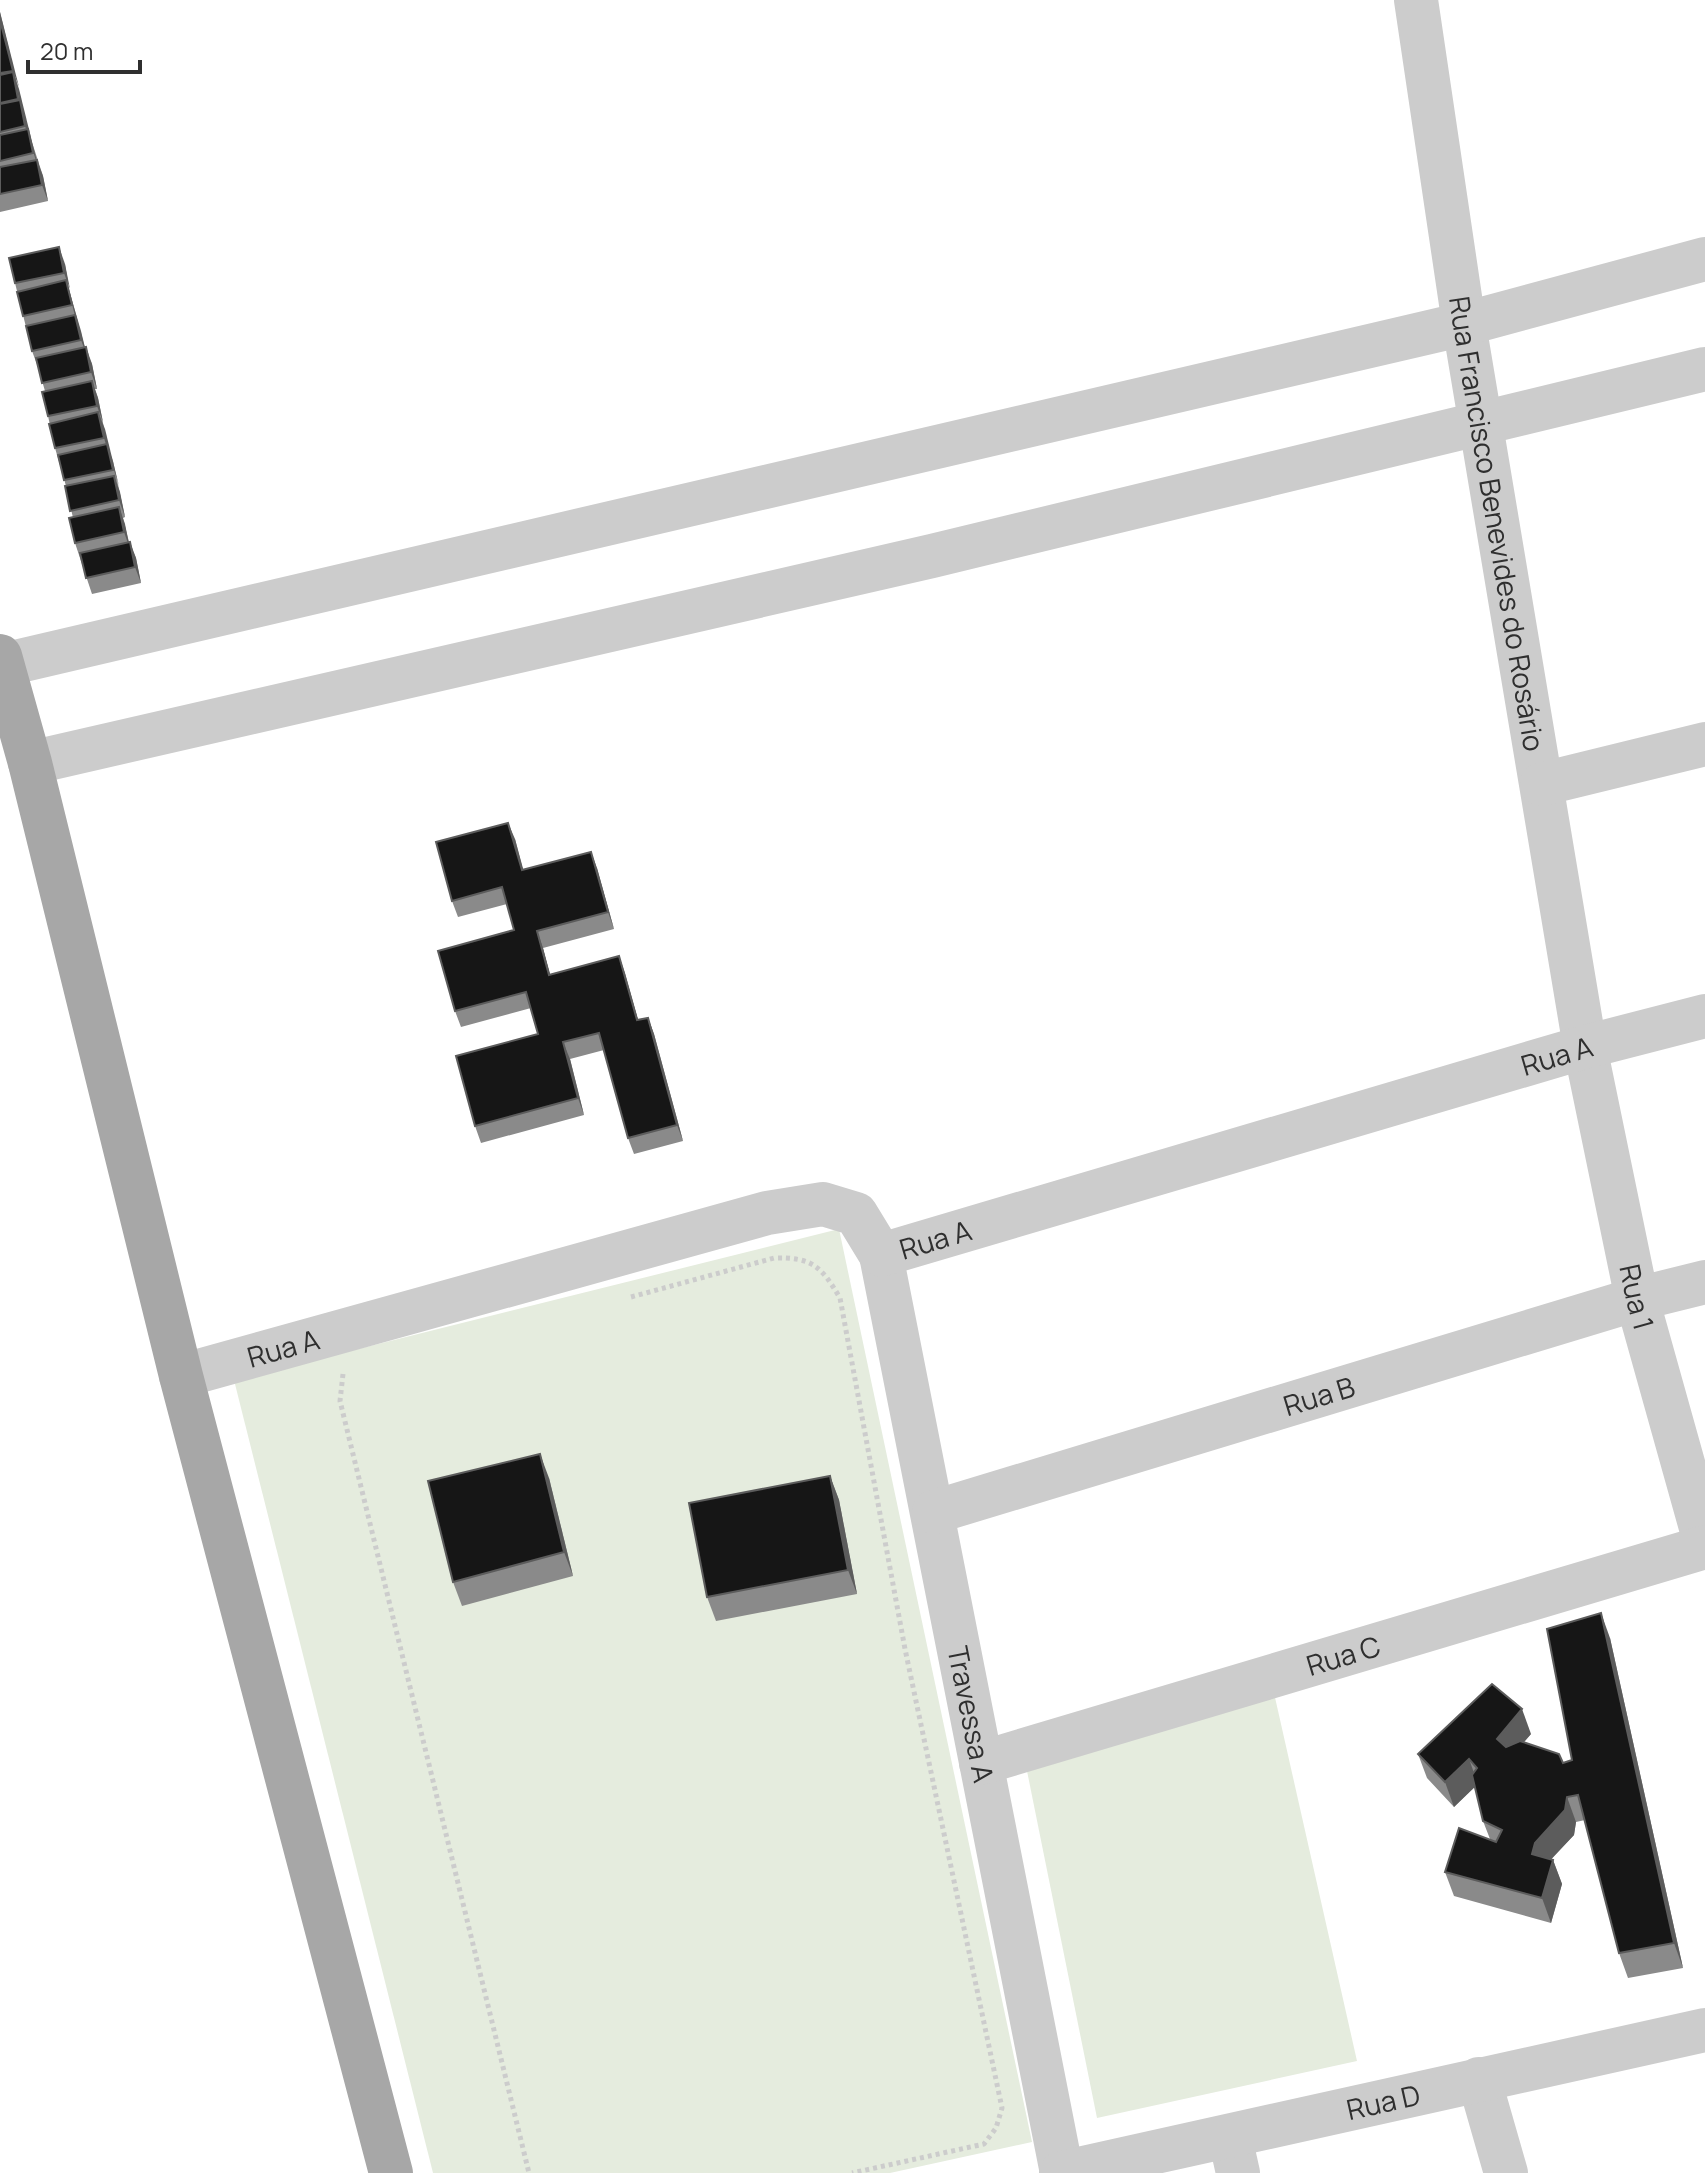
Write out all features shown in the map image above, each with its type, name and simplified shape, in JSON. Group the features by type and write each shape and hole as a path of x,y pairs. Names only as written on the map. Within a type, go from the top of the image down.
{"main road":[{"path":"0,663 15,774 45,827 181,1376 391,2173"}],"street":[{"name":"Rua Francisco Benevides do Rosário","path":"1416,0 1464,324 1585,1047"},
{"path":"0,663 1464,324 1705,259"},
{"path":"15,774 1705,369"},
{"path":"1542,784 1705,744"},
{"name":"Rua A","path":"181,1376 767,1213 823,1204 856,1214 881,1255 1585,1047 1705,1016"},
{"name":"Rua 1","path":"1585,1047 1637,1299 1705,1544"},
{"name":"Travessa A","path":"881,1255 1062,2173"},
{"name":"Rua B","path":"934,1512 1637,1299 1705,1282"},
{"name":"Rua C","path":"981,1763 1705,1544"},
{"name":"Rua D","path":"1062,2173 1234,2155 1479,2079 1705,2030"},
{"path":"1479,2079 1506,2173"}],"path":[{"path":"627,1298 774,1258 797,1258 824,1270 840,1298 905,1649 1002,2108 996,2128 984,2144 852,2173"},
{"path":"346,1365 339,1382 340,1401 529,2173"}],"shaded area":[{"path":"839,1229 1032,2142 890,2173 433,2173 234,1380"},
{"path":"1274,1693 1357,2061 1097,2118 1026,1766"}],"building":[{"path":"0,20 13,71 0,73"},
{"path":"13,72 18,99 0,103 0,75"},
{"path":"20,100 25,126 0,132 0,104"},
{"path":"28,129 33,153 0,161 0,135"},
{"path":"37,160 42,185 0,194 0,167"},
{"path":"59,247 64,273 15,283 9,258"},
{"path":"66,280 72,305 23,316 17,292"},
{"path":"75,315 81,340 32,351 26,326"},
{"path":"86,347 91,372 42,383 36,358"},
{"path":"92,381 97,406 48,416 42,392"},
{"path":"98,412 104,438 55,448 49,424"},
{"path":"107,444 113,470 64,480 58,455"},
{"path":"114,476 119,500 70,511 65,486"},
{"path":"119,507 124,532 75,543 69,518"},
{"path":"130,542 135,567 86,578 80,553"},
{"path":"508,823 522,870 591,852 608,912 537,931 549,975 619,956 637,1020 648,1018 677,1125 628,1138 599,1033 563,1042 578,1098 475,1126 456,1056 538,1034 526,992 455,1011 438,951 514,930 502,887 452,901 436,842"},
{"path":"540,1454 564,1552 453,1582 428,1481"},
{"path":"830,1476 848,1570 707,1597 689,1503"},
{"path":"1601,1613 1674,1943 1619,1953 1578,1795 1567,1797 1565,1810 1535,1843 1532,1854 1553,1860 1542,1898 1445,1872 1459,1828 1496,1842 1502,1830 1483,1821 1472,1775 1477,1768 1469,1759 1445,1782 1418,1754 1492,1684 1522,1709 1497,1739 1506,1747 1520,1741 1559,1754 1563,1763 1572,1760 1547,1629"}]}
